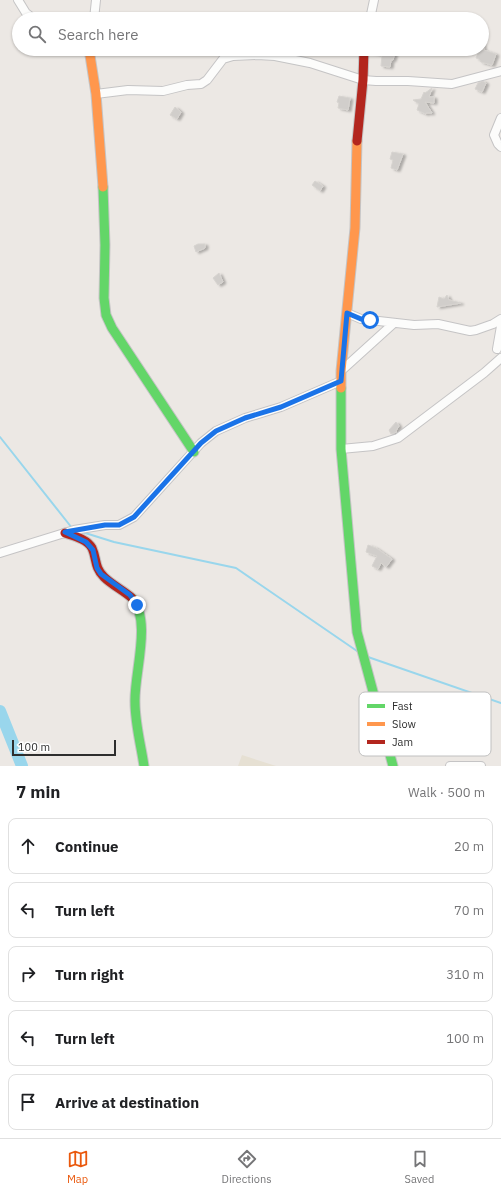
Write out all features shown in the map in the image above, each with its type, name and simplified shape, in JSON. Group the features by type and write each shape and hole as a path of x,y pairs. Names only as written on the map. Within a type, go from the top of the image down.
{"street":[{"path":"18,0 25,12"},
{"path":"95,12 96,0"},
{"path":"371,12 374,0"},
{"path":"90,56 96,94 102,164 105,244 104,298 106,315 112,328 174,419 194,452"},
{"path":"96,94 128,90 168,90 187,85 201,84 207,80 223,59 233,56"},
{"path":"275,56 310,64 363,80 452,84 501,71"},
{"path":"363,56 363,80 358,133 355,228 341,371 341,449 357,632 374,692"},
{"path":"501,118 494,135 501,147"},
{"path":"347,313 361,319 414,325 438,324 470,331 493,324 501,319"},
{"path":"341,371 394,322"},
{"path":"497,349 501,326"},
{"path":"341,449 373,446 398,438 484,373 501,358"},
{"path":"0,553 65,532 105,525 119,525 127,522 134,517 209,436 226,426 254,414 285,405 341,381"},
{"path":"65,532 86,542 93,550 97,568 101,574 130,595 137,605 141,615 141,634 135,695 144,766"},
{"path":"391,756 393,766"},
{"path":"450,766 481,766"}],"shaded area":[{"path":"242,755 276,766 238,766"}],"building":[{"path":"489,52 496,54 492,65 481,62 476,58 477,56 489,56"},
{"path":"382,56 394,56 393,60 391,60 390,67 381,66"},
{"path":"483,81 486,83 482,92 475,89 478,83"},
{"path":"432,88 429,97 434,97 434,103 425,102 432,113 426,114 417,110 419,104 413,100 421,99 424,92 425,93"},
{"path":"339,96 350,98 348,110 338,108 339,103 337,102"},
{"path":"175,107 181,112 177,119 170,115"},
{"path":"392,152 403,154 397,170 391,168 393,160 390,159"},
{"path":"315,181 323,186 320,191 312,185"},
{"path":"198,244 205,244 205,248 196,252 194,246"},
{"path":"219,273 223,282 218,285 213,278"},
{"path":"447,295 449,300 461,303 437,307 439,297 444,299"},
{"path":"396,422 399,426 396,431 397,432 391,434 389,430"},
{"path":"368,545 376,548 392,559 386,567 381,563 378,569 372,566 377,556 366,552"}],"waterway":[{"path":"0,437 72,528"},
{"path":"82,532 114,542 236,568 357,651"},
{"path":"368,657 469,692"},
{"path":"491,700 501,703"},
{"path":"0,711 22,766"}],"traffic: fast":[{"path":"103,187 105,245 104,298 106,315 112,328 194,452"},
{"path":"341,388 341,449 357,632 373,692"},
{"path":"132,598 138,608 141,620 141,648 135,690 135,710 144,766"},
{"path":"390,756 393,766"}],"traffic: slow":[{"path":"90,56 96,94 103,187"},
{"path":"341,388 341,371 355,228 357,141"}],"traffic: jam":[{"path":"357,141 364,56"},
{"path":"65,533 87,542 94,552 97,566 104,577 132,598"}],"route":[{"path":"137,605 130,595 101,574 94,559 93,550 86,542 65,532 105,525 119,525 127,522 134,517 201,443 216,431 254,414 281,407 306,397 341,381 347,313 361,319 370,320"}]}
